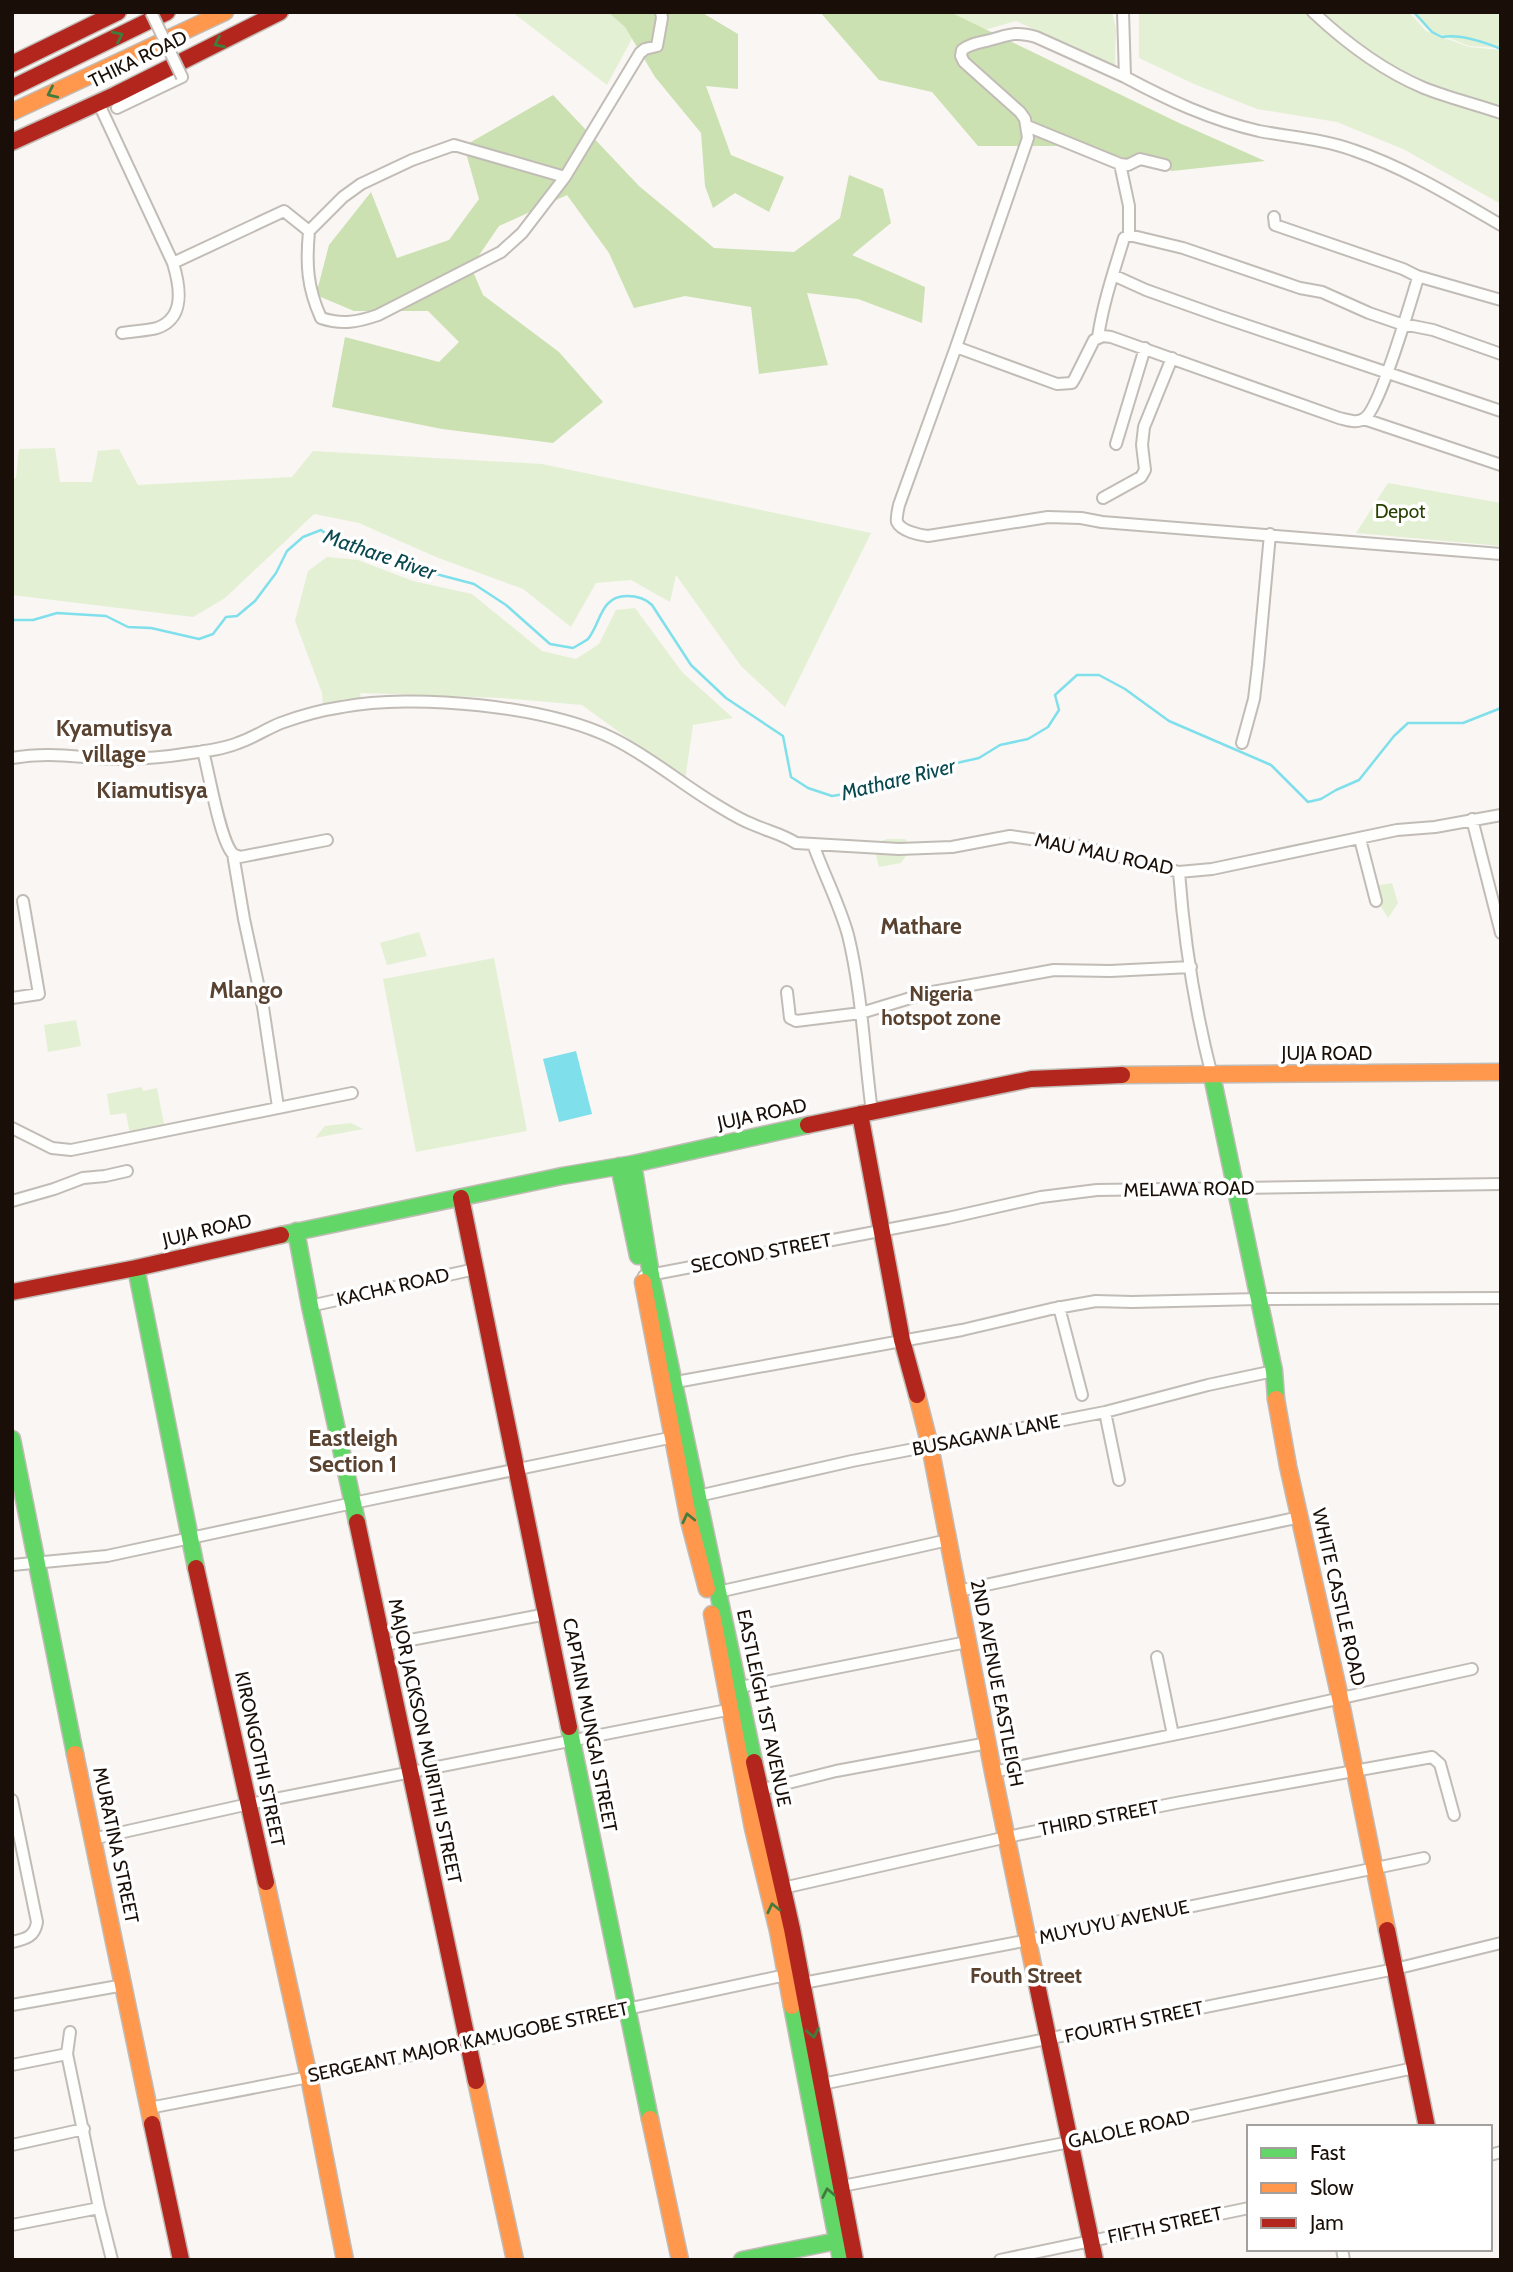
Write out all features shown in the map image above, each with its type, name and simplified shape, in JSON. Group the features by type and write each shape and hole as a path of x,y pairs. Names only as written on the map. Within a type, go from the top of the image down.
{"main road":[{"path":"12,64 118,12"},
{"name":"THIKA ROAD","path":"12,88 167,12"},
{"name":"THIKA ROAD","path":"12,112 225,12"},
{"name":"THIKA ROAD","path":"12,142 281,12"},
{"name":"JUJA ROAD","path":"12,1292 1031,1079 1096,1075 1501,1072"},
{"name":"WHITE CASTLE ROAD","path":"1212,1076 1274,1371 1275,1394 1288,1466 1340,1698 1427,2125"},
{"name":"2ND AVENUE EASTLEIGH","path":"866,1113 881,1230 902,1340 930,1446 993,1772 1095,2260"},
{"path":"590,1171 610,1181 631,1197 648,1169 674,1155"},
{"name":"EASTLEIGH 1ST AVENUE","path":"626,1165 678,1436 689,1521 732,1709 753,1828 772,1904 841,2260"},
{"name":"CAPTAIN MUNGAI STREET","path":"461,1198 680,2260"},
{"name":"MAJOR JACKSON MUIRITHI STREET","path":"296,1231 412,1772 466,2042 515,2260"},
{"name":"KIRONGOTHI STREET","path":"136,1268 190,1539 309,2077 345,2260"},
{"name":"EASTLEIGH 1ST AVENUE","path":"646,1276 676,1382 678,1436 698,1496 740,1687 803,1983 855,2260"},
{"name":"JUJA ROAD","path":"12,1302 41,1286"},
{"name":"MURATINA STREET","path":"12,1439 92,1839 181,2260"},
{"path":"743,2260 837,2241"}],"street":[{"path":"117,108 182,77 151,12"},
{"path":"565,177 454,145 412,160 361,184 343,197 309,230 308,280 321,318 334,323 356,323 378,315 501,252 522,233 565,177 640,53 657,46 661,12"},
{"path":"1123,12 1125,77"},
{"path":"1313,12 1345,41 1395,74 1424,88 1501,113"},
{"path":"1501,225 1441,190 1362,153 1342,146 1257,130 1211,117 1153,93 1125,77 1036,37 1008,33 975,43 962,50 964,62 1020,113 1027,126 1028,138 899,505 897,520 899,525 918,535 939,535 1048,517 1501,554"},
{"path":"98,102 173,263 180,290 180,302 167,322 157,328 122,333"},
{"path":"1027,126 1120,164 1128,165 1140,159 1165,165"},
{"path":"1120,164 1129,206 1129,235"},
{"path":"173,263 284,211 309,230"},
{"path":"1274,217 1275,225 1417,276 1501,300"},
{"path":"956,347 1062,385 1072,383 1090,345 1098,337 1101,317 1124,238 1129,235 1182,247 1300,288 1322,292 1369,313 1433,330 1501,354"},
{"path":"1113,275 1146,290 1501,411"},
{"path":"1098,337 1111,337 1145,348 1355,422 1364,419 1372,410 1404,324 1418,281 1417,276"},
{"path":"1116,444 1145,348"},
{"path":"1103,498 1141,477 1145,470 1142,445 1144,427 1172,358"},
{"path":"1364,419 1501,465"},
{"path":"1242,743 1254,699 1260,656 1270,534"},
{"name":"MAU MAU ROAD","path":"12,758 72,754 118,759 180,755 234,745 313,713 368,703 423,702 506,710 568,721 615,739 749,823 785,835 796,843 900,849 951,847 1010,836 1079,846 1179,872 1212,869 1397,830 1435,827 1501,815"},
{"path":"203,751 228,849 233,854 240,858 327,839"},
{"path":"1472,819 1498,909 1501,933"},
{"path":"1360,839 1376,901"},
{"path":"813,844 843,917 849,939 861,1013 866,1113"},
{"path":"233,854 263,1007 278,1107"},
{"path":"1179,872 1191,967 1212,1076"},
{"path":"12,998 39,993 23,901"},
{"path":"787,992 792,1020 861,1013 927,993 1046,971 1124,971 1191,967"},
{"path":"12,1128 52,1148 71,1150 352,1093"},
{"path":"12,1201 83,1178 127,1171"},
{"name":"MELAWA ROAD","path":"881,1230 1066,1193 1097,1190 1501,1184"},
{"name":"SECOND STREET","path":"646,1276 881,1230"},
{"name":"KACHA ROAD","path":"310,1306 475,1269"},
{"path":"676,1382 962,1330 1096,1301 1501,1298"},
{"path":"1059,1307 1082,1395"},
{"name":"BUSAGAWA LANE","path":"698,1496 852,1461 1105,1412 1274,1371"},
{"path":"1105,1412 1119,1480"},
{"path":"12,1565 96,1558 678,1436"},
{"path":"958,1591 1300,1517"},
{"path":"718,1592 948,1540"},
{"path":"384,1645 547,1614"},
{"path":"740,1687 967,1642"},
{"path":"1157,1657 1173,1735"},
{"path":"993,1772 1472,1669"},
{"path":"92,1839 249,1804 732,1709"},
{"path":"760,1790 860,1766 988,1743"},
{"name":"THIRD STREET","path":"783,1888 1007,1837 1432,1757 1440,1764 1454,1815"},
{"path":"12,1800 37,1922 34,1933 29,1938 12,1942"},
{"name":"MUYUYU AVENUE","path":"803,1983 1029,1940 1424,1858"},
{"name":"FOURTH STREET","path":"822,2084 1395,1969 1501,1943"},
{"name":"SERGEANT MAJOR KAMUGOBE STREET","path":"149,2108 309,2077 786,1975"},
{"path":"12,2004 124,1985"},
{"path":"70,2032 67,2054 112,2260"},
{"path":"12,2065 67,2054"},
{"name":"GALOLE ROAD","path":"842,2186 1070,2142 1414,2068"},
{"path":"12,2145 84,2129"},
{"path":"12,2225 99,2208"},
{"name":"FIFTH STREET","path":"1000,2260 1247,2208"}],"green space":[{"path":"512,12 630,12 642,20 607,85"},
{"path":"608,12 701,12 738,34 738,89 706,86 731,155 784,177 769,212 735,193 713,208 705,186 701,133 655,77 625,27"},
{"path":"820,12 950,12 1177,122 1265,161 1172,171 1082,146 978,146 932,92 879,80"},
{"path":"929,12 1112,12 1116,29 1115,66 1016,21 956,38"},
{"path":"1139,12 1409,12 1426,31 1469,47 1501,50 1501,204 1403,149 1337,122 1257,109 1139,58"},
{"path":"1411,12 1501,12 1501,48 1469,46 1427,29"},
{"path":"553,95 639,186 714,248 794,252 840,218 849,175 883,189 891,223 852,255 925,287 922,323 858,299 807,293 828,365 759,374 751,307 685,296 634,308 609,253 567,195 499,226 471,267 483,295 559,352 603,402 553,443 442,429 332,407 345,337 439,362 459,342 428,311 354,311 316,295 329,245 371,192 397,258 449,240 479,199 464,146"},
{"path":"55,448 60,482 92,482 98,451 119,449 138,485 292,477 313,451 542,464 871,533 785,707 741,666 676,575 670,602 631,580 596,583 571,627 523,589 436,557 359,523 314,514 225,598 193,617 12,595 12,479 16,478 19,449"},
{"name":"Depot","path":"1388,483 1501,503 1501,546 1356,533"},
{"path":"327,557 358,560 413,581 472,594 542,651 576,659 599,644 616,610 635,608 682,672 733,718 693,725 685,780 582,705 501,698 360,693 361,698 323,706 322,693 295,621 308,571"},
{"path":"887,839 905,839 912,847 901,863 879,867 873,844"},
{"path":"1392,883 1398,903 1388,918 1380,905 1374,886"},
{"path":"419,932 427,956 387,965 380,943"},
{"path":"494,958 527,1131 416,1152 383,979"},
{"path":"76,1020 81,1046 48,1052 44,1025"},
{"path":"142,1087 143,1091 157,1088 165,1129 130,1135 126,1113 110,1115 107,1094"},
{"path":"351,1123 363,1129 315,1138 325,1126"}],"water":[{"path":"576,1051 592,1114 559,1122 543,1059"}],"waterway":[{"path":"1414,12 1432,32 1442,37 1479,41 1501,49"},
{"name":"Mathare River","path":"12,620 33,620 57,613 106,616 128,627 151,628 199,639 213,634 226,617 237,616 255,601 276,573 287,551 303,537 321,530 335,541 359,541 402,565 474,584 506,605 550,644 573,648 588,639 602,611 611,600 618,597 637,597 652,605 691,665 726,698 783,736 791,777 808,788 832,796 979,758 1000,745 1028,739 1048,727 1059,710 1055,695 1077,675 1099,675 1125,689 1169,721 1271,765 1308,802 1321,799 1359,780 1394,736 1408,723 1463,723 1501,708"}],"traffic: fast":[{"path":"1212,1076 1274,1371 1276,1399"},
{"path":"281,1235 562,1176 633,1164 808,1125"},
{"path":"633,1164 651,1275 754,1762"},
{"path":"619,1166 638,1256"},
{"path":"296,1231 357,1522"},
{"path":"136,1268 196,1568"},
{"path":"12,1439 75,1754"},
{"path":"569,1727 650,2119"},
{"path":"792,2006 841,2260"},
{"path":"742,2260 837,2241"}],"traffic: slow":[{"path":"12,112 225,12"},
{"path":"1122,1075 1501,1072"},
{"path":"643,1282 689,1521 707,1589"},
{"path":"917,1395 930,1446 1036,1980"},
{"path":"1276,1399 1387,1930"},
{"path":"712,1614 753,1828 778,1931 792,2006"},
{"path":"75,1754 152,2124"},
{"path":"266,1882 309,2077 345,2260"},
{"path":"476,2081 515,2260"},
{"path":"650,2119 680,2260"}],"traffic: jam":[{"path":"12,64 118,12"},
{"path":"12,88 167,12"},
{"path":"12,142 115,95 280,12"},
{"path":"808,1125 1031,1079 1122,1075"},
{"path":"860,1114 902,1340 917,1395"},
{"path":"461,1198 569,1727"},
{"path":"12,1292 136,1268 281,1235"},
{"path":"357,1522 476,2081"},
{"path":"196,1568 266,1882"},
{"path":"754,1762 792,1929 855,2260"},
{"path":"1387,1930 1427,2125"},
{"path":"1036,1980 1095,2260"},
{"path":"152,2124 181,2260"}],"district":[{"name":"Kyamutisya village","path":"114,741"},
{"name":"Kiamutisya","path":"152,790"},
{"name":"Mathare","path":"921,926"},
{"name":"Mlango","path":"246,990"},
{"name":"Nigeria hotspot zone","path":"941,1005"},
{"name":"Eastleigh Section 1","path":"353,1451"},
{"name":"Fouth Street","path":"1026,1975"}]}
